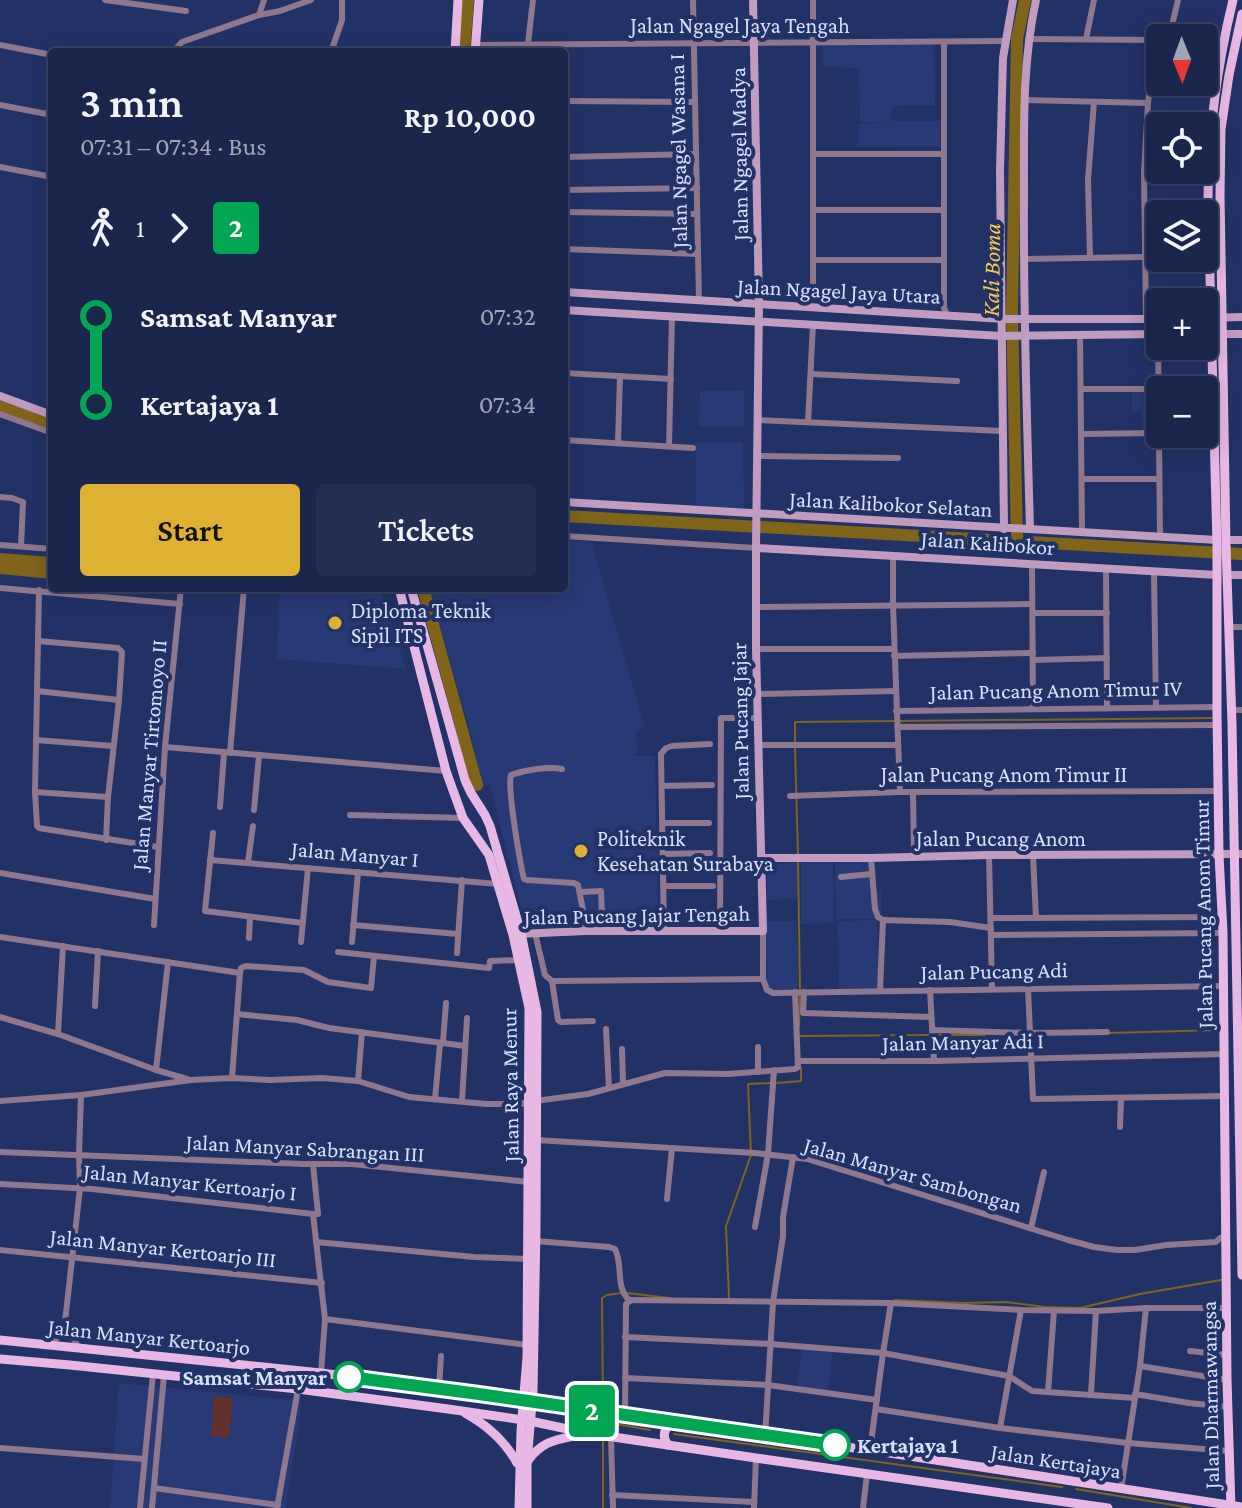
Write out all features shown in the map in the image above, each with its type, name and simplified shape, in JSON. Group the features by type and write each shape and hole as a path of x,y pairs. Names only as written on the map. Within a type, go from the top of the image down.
{"main road":[{"path":"455,48 458,0"},
{"path":"475,48 479,0"},
{"path":"1213,112 1233,0"},
{"path":"1221,543 1223,318 1220,166 1223,112 1242,14"},
{"path":"1207,288 1208,184"},
{"path":"1209,360 1221,543"},
{"name":"Jalan Pucang Anom Timur","path":"1221,543 1217,724 1225,1054 1226,1236 1221,1245 1226,1278"},
{"name":"Jalan Pucang Anom Timur","path":"1222,575 1235,717 1242,1274"},
{"name":"Jalan Raya Menur","path":"400,592 446,771 463,818 489,855 517,934 530,1013 536,1140 528,1259 528,1401 519,1508"},
{"name":"Jalan Raya Menur","path":"412,592 465,780 489,823 537,1012 529,1182 536,1241 533,1380 528,1401"},
{"path":"1217,656 1230,656"},
{"path":"428,701 441,697"},
{"path":"432,712 444,708"},
{"path":"463,818 473,814 479,806"},
{"path":"475,834 479,825 489,823"},
{"name":"Jalan Dharmawangsa","path":"1226,1278 1231,1507"},
{"name":"Jalan Manyar Kertoarjo","path":"0,1340 321,1373 528,1401"},
{"path":"52,1345 59,1351 55,1363"},
{"path":"70,1365 68,1353 75,1347"},
{"name":"Jalan Manyar Kertoarjo","path":"0,1359 298,1389 526,1420"},
{"path":"533,1380 543,1396 566,1407"},
{"name":"Jalan Kertajaya","path":"528,1401 1242,1507"},
{"path":"459,1411 499,1437 523,1464 548,1442 590,1433"},
{"name":"Jalan Kertajaya","path":"526,1420 668,1445 1108,1508"},
{"path":"668,1445 664,1433 672,1422"},
{"name":"Jalan Raya Menur","path":"523,1464 527,1508"},
{"path":"1066,1501 1071,1492 1068,1481"}],"street":[{"path":"105,0 186,11"},
{"path":"259,15 264,0"},
{"path":"177,48 182,42 311,0"},
{"path":"335,48 342,20 342,0"},
{"path":"527,48 533,0"},
{"name":"Jalan Ngagel Wasana I","path":"693,0 699,301"},
{"name":"Jalan Ngagel Madya","path":"753,0 759,305 756,543"},
{"path":"813,0 813,284"},
{"path":"1006,529 1000,170 1005,41 1013,0"},
{"path":"1028,529 1022,336 1024,100 1028,39 1036,0"},
{"path":"1086,39 1094,0"},
{"path":"1172,24 1178,0"},
{"path":"1028,39 1146,40"},
{"path":"1218,40 1224,40"},
{"name":"Jalan Ngagel Jaya Tengah","path":"527,48 694,43 1005,41"},
{"path":"944,42 944,308 947,315"},
{"path":"0,45 48,54"},
{"path":"1146,319 1144,177 1149,96"},
{"path":"1024,100 1148,103"},
{"path":"568,101 695,102"},
{"path":"1090,257 1088,176 1094,102"},
{"path":"0,105 48,114"},
{"path":"568,157 696,154"},
{"path":"814,154 944,154"},
{"path":"0,167 48,176"},
{"path":"568,190 697,188"},
{"path":"813,210 944,210"},
{"path":"568,212 697,214"},
{"path":"568,249 698,254"},
{"path":"1024,259 1144,257"},
{"path":"813,260 944,260"},
{"name":"Jalan Ngagel Jaya Utara","path":"568,292 759,305 813,303 1022,320 1146,319"},
{"name":"Jalan Ngagel Jaya Utara","path":"568,310 1002,336 1146,334"},
{"path":"669,446 672,316"},
{"path":"1218,318 1242,317"},
{"path":"808,422 813,324"},
{"path":"1218,334 1242,334"},
{"path":"1080,335 1082,528"},
{"path":"568,373 671,379"},
{"path":"811,374 957,381"},
{"path":"618,443 620,376"},
{"path":"1081,389 1146,389"},
{"path":"0,396 48,414"},
{"path":"0,414 48,432"},
{"path":"757,420 1003,431"},
{"path":"1082,434 1146,433"},
{"path":"568,440 693,448"},
{"path":"1159,448 1160,537"},
{"path":"757,456 898,458"},
{"path":"1082,479 1159,479"},
{"path":"0,497 23,502 21,546"},
{"name":"Jalan Kalibokor Selatan","path":"568,502 756,518 1006,529 1082,528 1221,543 1242,540"},
{"path":"568,536 756,543"},
{"name":"Jalan Kalibokor","path":"756,543 893,556 1242,575"},
{"name":"Jalan Pucang Jajar","path":"756,543 763,979 767,990"},
{"path":"0,545 48,549"},
{"path":"893,556 900,792"},
{"path":"1032,565 1033,708"},
{"path":"1106,569 1107,707"},
{"path":"1154,571 1156,707"},
{"path":"0,588 48,591"},
{"path":"39,590 36,823 39,828 158,847"},
{"path":"59,592 180,604"},
{"name":"Jalan Manyar Tirtomoyo II","path":"154,925 165,747 181,592"},
{"path":"220,807 244,592"},
{"path":"756,607 1032,604"},
{"path":"1033,613 1107,613"},
{"path":"1229,627 1242,627"},
{"path":"38,641 120,649 123,655 106,840"},
{"path":"756,649 1107,658"},
{"path":"37,691 119,700"},
{"path":"758,694 896,691"},
{"name":"Jalan Pucang Anom Timur IV","path":"896,720 1033,708 1217,710"},
{"path":"720,930 721,718 758,718"},
{"path":"896,720 1217,724"},
{"path":"36,740 113,746"},
{"path":"664,931 662,751 672,746 710,744"},
{"path":"759,745 897,745"},
{"path":"165,747 446,771"},
{"path":"254,810 259,756"},
{"path":"562,769 540,769 511,775 509,781 524,879 578,885 586,931"},
{"path":"662,786 712,785"},
{"name":"Jalan Pucang Anom Timur II","path":"794,796 900,792 1218,791"},
{"path":"35,792 108,797"},
{"path":"913,792 914,856"},
{"path":"350,815 463,818"},
{"path":"663,823 709,823"},
{"path":"248,862 253,826"},
{"path":"213,833 204,911 303,923"},
{"path":"663,854 710,853"},
{"name":"Jalan Pucang Anom","path":"761,858 1238,854"},
{"path":"989,855 992,989"},
{"path":"1033,855 1036,918"},
{"path":"871,858 876,914 883,920 950,922 991,932 1223,933"},
{"name":"Jalan Manyar I","path":"210,860 498,884"},
{"path":"301,942 308,868"},
{"path":"352,942 358,872"},
{"path":"0,873 155,899"},
{"path":"841,877 871,874"},
{"path":"457,953 462,880"},
{"path":"664,886 713,886"},
{"path":"581,892 601,891 602,915"},
{"path":"584,915 664,915"},
{"path":"249,938 250,917"},
{"path":"1099,917 1099,934"},
{"path":"1113,917 1113,934"},
{"path":"991,918 1222,917"},
{"path":"880,991 883,920"},
{"path":"353,925 458,934"},
{"name":"Jalan Pucang Jajar Tengah","path":"517,934 763,931"},
{"path":"535,932 545,975 552,981 558,1020 593,1021"},
{"path":"0,937 240,973"},
{"path":"58,1034 63,946"},
{"path":"95,1006 98,951"},
{"path":"338,952 489,968 490,961 519,960"},
{"path":"232,1078 241,968 304,970 328,982 369,989 374,956"},
{"path":"156,1070 168,962"},
{"path":"552,981 763,979"},
{"name":"Jalan Pucang Adi","path":"767,990 773,993 1224,986"},
{"path":"1028,988 1034,1100 1225,1096"},
{"path":"930,990 934,1061"},
{"path":"799,992 804,1013 931,1017"},
{"path":"0,1101 136,1089 191,1080 322,1078 358,1081 405,1096 486,1104 532,1102 588,1094 665,1073 728,1074 796,1069 800,1061 799,992"},
{"path":"435,1099 446,1003"},
{"path":"237,1014 465,1046"},
{"path":"0,1028 1,1017 191,1080"},
{"path":"462,1101 467,1018"},
{"path":"606,1029 609,1088"},
{"path":"358,1081 362,1032"},
{"path":"932,1033 1107,1032"},
{"path":"758,1047 758,1072"},
{"path":"622,1049 623,1083"},
{"name":"Jalan Manyar Adi I","path":"800,1061 1225,1054"},
{"path":"755,1227 768,1154 774,1072"},
{"path":"52,1345 65,1322 73,1257 80,1188 81,1095"},
{"path":"1120,1127 1121,1098"},
{"name":"Jalan Manyar Sambongan","path":"536,1140 793,1157 1094,1247 1135,1250 1166,1245 1221,1245"},
{"path":"667,1199 672,1148"},
{"name":"Jalan Manyar Sabrangan III","path":"0,1152 352,1164 529,1182"},
{"path":"765,1437 773,1300 793,1157"},
{"path":"313,1164 318,1214 313,1214"},
{"path":"1031,1228 1044,1172"},
{"name":"Jalan Manyar Kertoarjo I","path":"0,1184 80,1188 313,1214 325,1319 321,1373"},
{"path":"536,1241 615,1249 621,1289 628,1302 622,1416"},
{"path":"316,1242 528,1259"},
{"name":"Jalan Manyar Kertoarjo III","path":"0,1250 322,1283"},
{"path":"628,1302 773,1300 1054,1311 1226,1308"},
{"path":"870,1450 891,1303"},
{"path":"1121,1489 1146,1308"},
{"path":"1000,1428 1021,1310"},
{"path":"1048,1392 1054,1311"},
{"path":"1091,1394 1096,1311"},
{"path":"325,1319 527,1345"},
{"path":"65,1322 75,1347"},
{"path":"625,1337 883,1353 1009,1376 1030,1391 1135,1396 1228,1407"},
{"path":"1190,1351 1227,1355"},
{"path":"439,1388 441,1356"},
{"path":"1140,1366 1227,1380"},
{"path":"140,1508 151,1401 158,1375"},
{"path":"152,1508 162,1402 158,1375"},
{"path":"625,1378 768,1385 877,1400"},
{"path":"154,1488 277,1507 298,1389"},
{"path":"151,1401 162,1402"},
{"path":"876,1409 1000,1428 1229,1451"},
{"path":"610,1436 613,1508"},
{"path":"0,1448 144,1459"},
{"path":"612,1495 754,1505 756,1458"},
{"path":"863,1508 867,1474"},
{"path":"205,1508 207,1497"}],"shaded area":[{"path":"822,44 934,45 935,105 892,106 891,121 940,121 940,147 858,146 859,124 889,122 860,122 859,68 823,67"},
{"path":"744,390 744,426 699,426 700,391"},
{"path":"1132,390 1146,390 1146,433 1142,433 1141,411 1132,411"},
{"path":"696,442 743,442 744,508 696,507"},
{"path":"568,541 591,542 645,728 636,732 637,754 627,755 655,756 658,925 525,925 490,785 483,786 430,592 568,592"},
{"path":"0,553 48,557 48,579 0,574"},
{"name":"Diploma Teknik Sipil ITS","path":"280,592 381,592 406,669 277,659"},
{"path":"801,862 833,862 834,923 801,924"},
{"path":"835,862 872,862 873,890 881,890 881,919 836,919"},
{"path":"783,863 797,863 797,899 767,900 767,870"},
{"path":"877,920 879,989 839,990 838,921"},
{"path":"766,921 797,921 798,993 767,993"},
{"path":"802,1349 833,1351 828,1391 797,1389"},
{"path":"119,1383 302,1401 286,1508 110,1508"},
{"path":"214,1396 233,1398 229,1438 211,1436"}],"waterway":[{"path":"464,48 468,0"},
{"name":"Kali Boma","path":"1017,540 1012,310 1017,39 1025,0"},
{"path":"0,407 48,424"},
{"path":"568,516 1242,554"},
{"path":"424,592 477,785"},
{"path":"795,742 795,722 1213,718"},
{"path":"795,748 798,854"},
{"path":"798,860 800,990"},
{"path":"799,1026 800,996"},
{"path":"1107,1033 1221,1030"},
{"path":"799,1036 929,1035"},
{"path":"935,1035 985,1035"},
{"path":"777,1083 801,1081 801,1068"},
{"path":"729,1298 726,1226 751,1155 748,1084 771,1083"},
{"path":"895,1300 1006,1302 1080,1308 1221,1280"},
{"path":"603,1407 602,1298 621,1293"},
{"path":"627,1293 669,1298"},
{"path":"602,1418 602,1431"},
{"path":"604,1422 650,1430"},
{"path":"674,1434 1062,1487"},
{"path":"603,1438 603,1508"},
{"path":"1076,1489 1191,1508"}],"tunnel":[{"path":"813,284 813,299"}],"bus line":[{"name":"2","path":"349,1377 835,1445"}],"place":[{"name":"Diploma Teknik Sipil ITS","path":"335,623"},
{"name":"Politeknik Kesehatan Surabaya","path":"581,851"},
{"name":"Samsat Manyar","path":"349,1377"},
{"name":"Kertajaya 1","path":"835,1445"}]}
